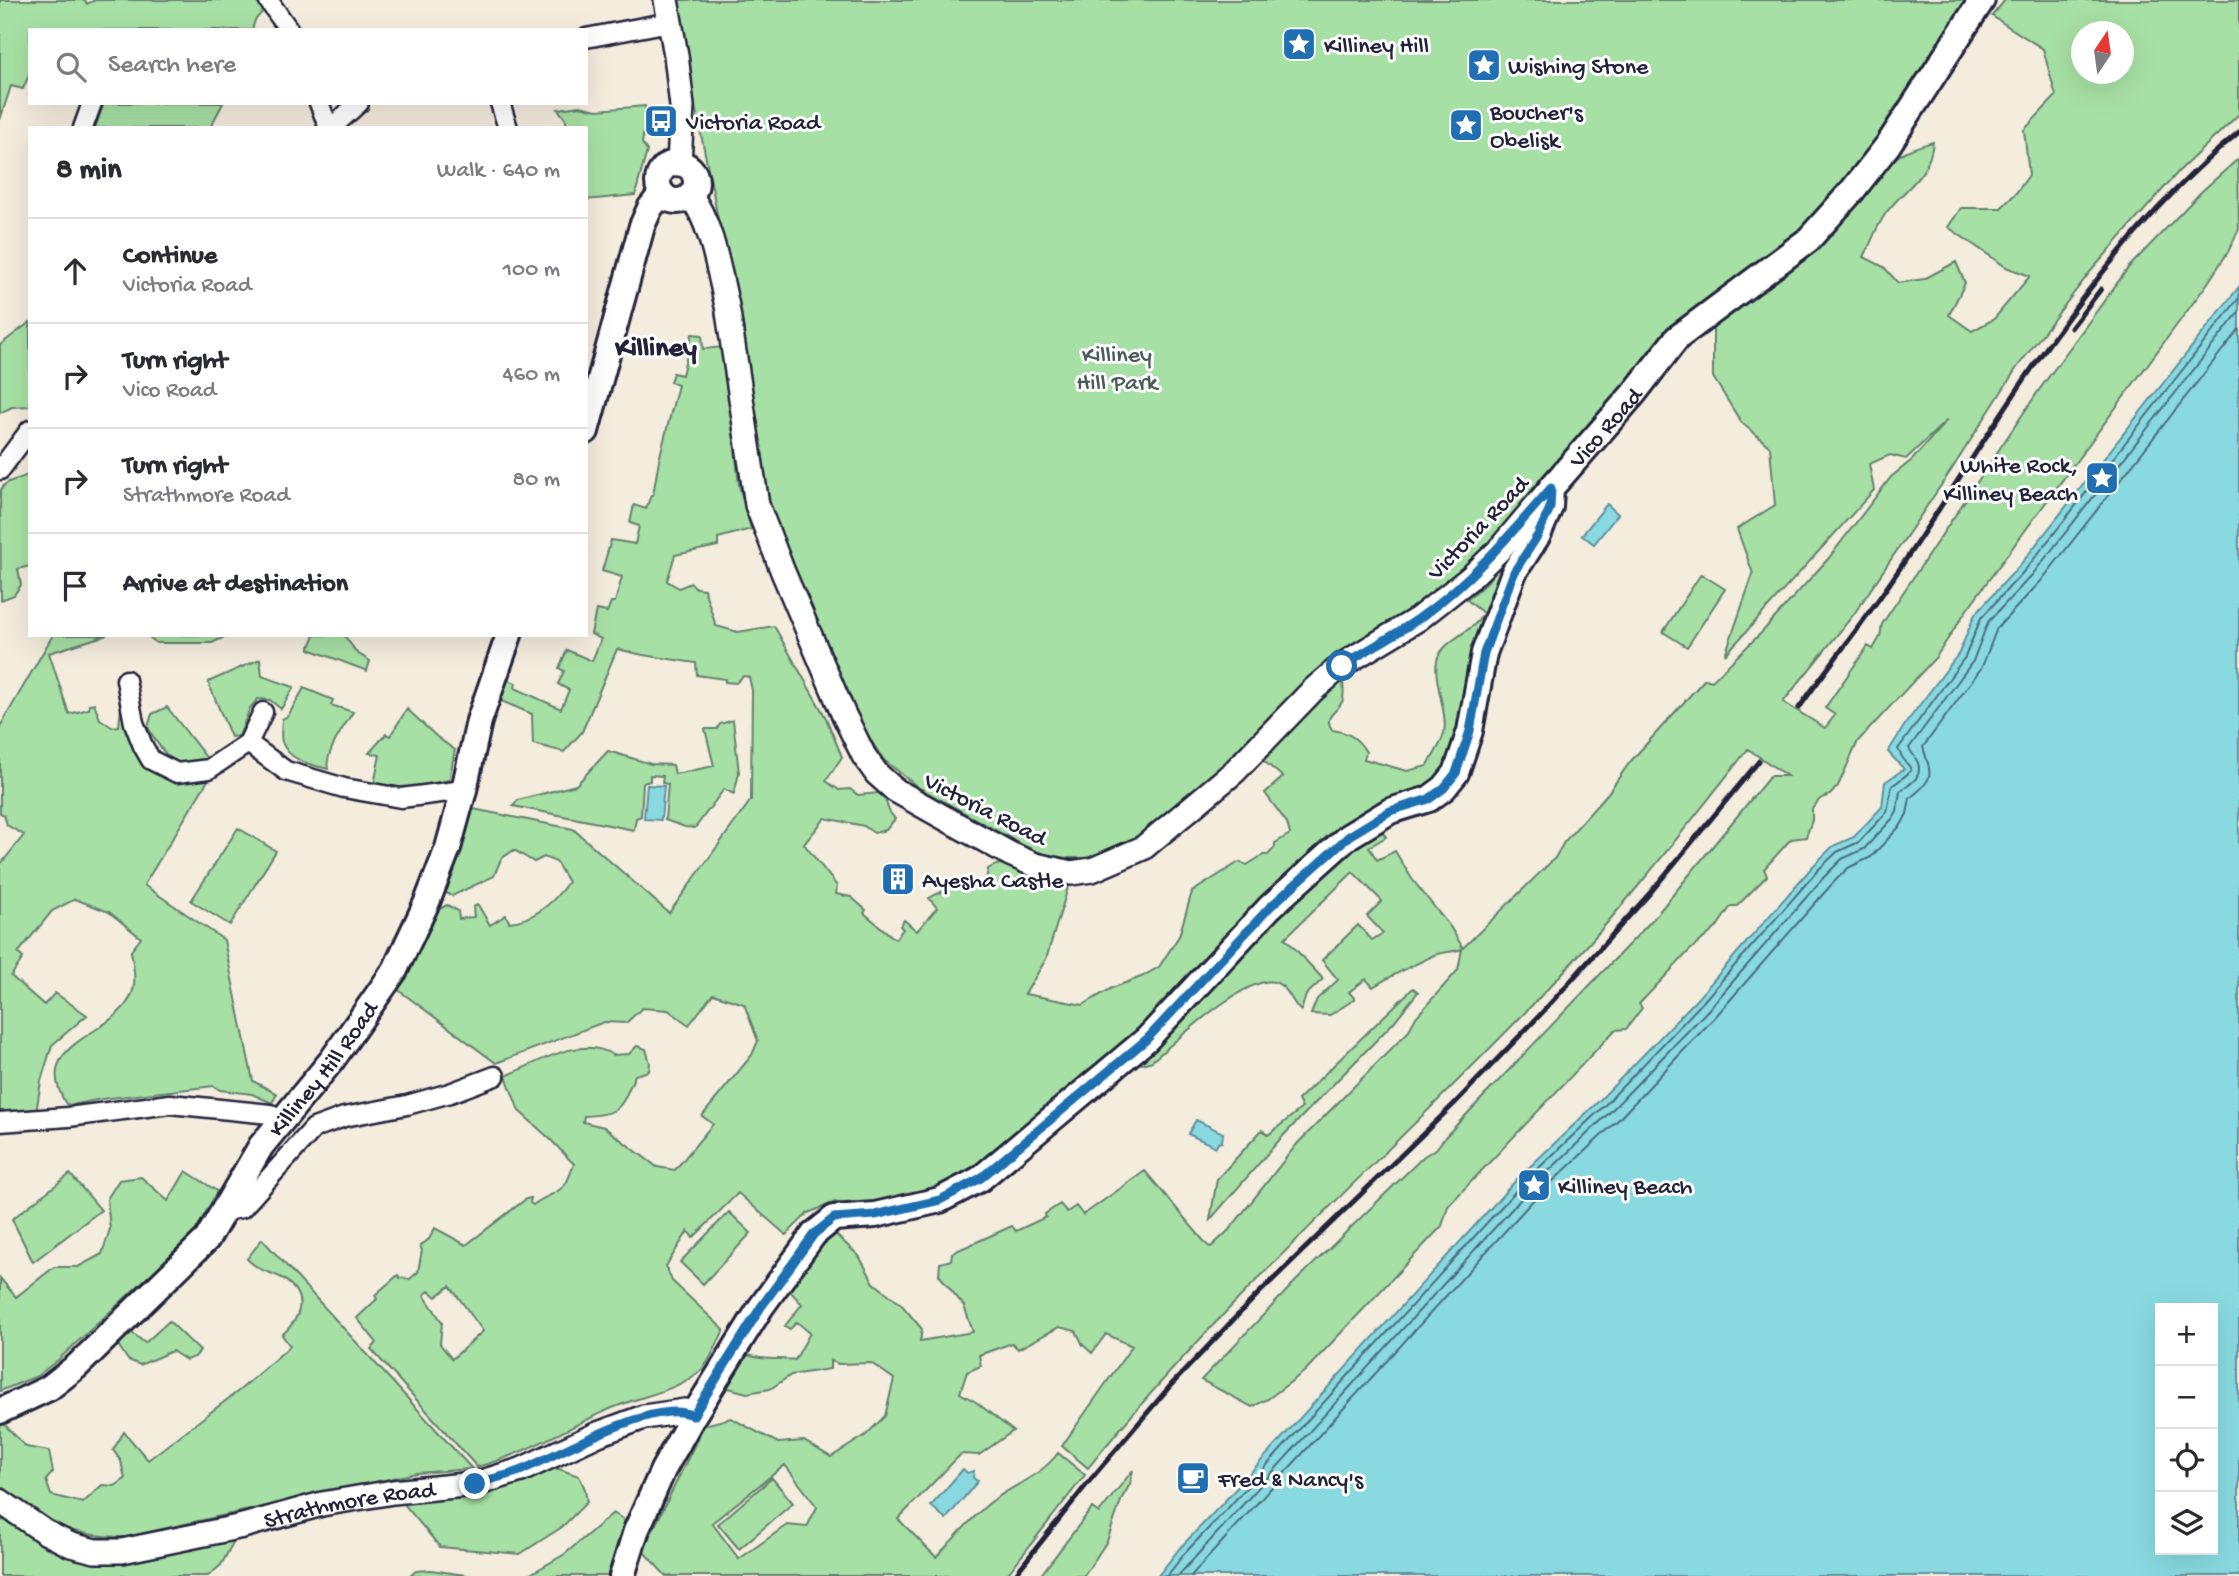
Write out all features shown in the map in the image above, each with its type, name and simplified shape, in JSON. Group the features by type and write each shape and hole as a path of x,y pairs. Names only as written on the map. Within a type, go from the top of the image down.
{"main road":[{"name":"Vico Road","path":"693,1416 761,1307 814,1234 834,1218 875,1215 940,1200 981,1178 1147,1039 1270,907 1349,836 1390,811 1429,799 1444,788 1456,773 1470,731 1484,653 1514,572 1538,535 1550,508 1551,488 1635,392 1677,338 1808,240 1853,191 1888,145 1982,0"},
{"path":"668,166 686,166 694,175 695,188 690,195 673,201 662,193 658,182 661,173 668,166"},
{"path":"588,424 642,226 650,208 662,193"},
{"name":"Killiney Hill Road","path":"0,1411 49,1388 77,1366 207,1239 245,1171 283,1119 332,1060 402,957 448,848 479,721 508,637"},
{"path":"622,1576 636,1531 663,1469 693,1416"}],"street":[{"path":"268,0 288,28"},
{"path":"588,37 668,11 682,106 679,164"},
{"path":"84,126 91,105"},
{"path":"320,105 329,126"},
{"path":"332,126 357,105"},
{"path":"501,105 507,126"},
{"name":"Victoria Road","path":"690,195 704,220 727,309 757,505 837,701 864,756 877,774 895,789 1010,854 1035,865 1071,873 1092,870 1143,849 1234,772 1313,690 1418,619 1470,578 1498,551 1551,488"},
{"path":"0,470 28,433"},
{"path":"126,680 134,723 143,747 151,760 177,773 209,769 248,743 263,712"},
{"path":"248,743 286,771 344,788 401,798 464,790"},
{"path":"224,1211 242,1208 314,1128 344,1117 407,1105 450,1093 495,1076"},
{"path":"0,1122 68,1117 170,1104 270,1114 283,1119"},
{"name":"Strathmore Road","path":"0,1501 45,1532 71,1545 95,1551 122,1550 243,1525 322,1504 393,1492 475,1484 521,1470 598,1434 644,1417 685,1411 693,1416"}],"green space":[{"path":"0,0 85,0 87,4 95,0 263,0 266,8 255,20 253,28 28,28 28,78 23,89 11,86 0,120"},
{"name":"Killiney Hill Park","path":"673,0 1965,0 1936,45 1888,133 1804,234 1671,330 1521,510 1468,566 1404,617 1363,638 1297,694 1242,752 1141,835 1106,853 1088,858 1066,858 1030,849 919,788 884,760 863,729 776,529 768,498 713,192"},
{"path":"2005,0 2239,0 2239,114 2178,172 2091,271 2016,369 1854,614 1783,702 1825,728 1835,715 1825,708 1868,646 1873,649 1880,637 1882,624 2039,390 2129,267 2202,191 2238,159 2239,229 2207,284 1968,608 1936,657 1858,741 1838,786 1830,795 1820,799 1812,809 1812,820 1806,837 1791,839 1764,869 1767,876 1737,906 1731,906 1716,928 1690,950 1639,1004 1642,1008 1626,1029 1615,1030 1448,1206 1442,1226 1305,1371 1268,1399 1252,1407 1201,1380 1295,1282 1424,1156 1436,1149 1654,918 1770,776 1787,776 1748,749 1646,877 1565,970 1250,1287 1140,1406 1088,1468 1062,1446 1132,1346 1106,1334 1092,1353 1083,1345 1076,1331 1059,1327 1018,1349 1012,1343 979,1355 981,1366 967,1372 960,1393 1013,1431 979,1455 961,1454 898,1519 936,1557 987,1505 1042,1469 1058,1453 1085,1475 1006,1576 666,1576 643,1551 704,1425 731,1418 778,1443 804,1441 831,1457 866,1435 885,1416 894,1379 871,1363 838,1364 830,1360 830,1369 791,1375 770,1389 747,1393 725,1387 744,1353 762,1358 795,1360 810,1333 797,1322 790,1329 785,1326 802,1304 787,1288 827,1238 835,1234 859,1256 874,1283 901,1304 922,1329 920,1341 973,1332 964,1306 939,1275 940,1263 951,1260 952,1253 1012,1226 1016,1231 1046,1217 1045,1214 1060,1204 1067,1212 1076,1206 1083,1215 1145,1171 1211,1247 1230,1229 1297,1144 1408,1032 1416,1017 1458,970 1462,949 1434,955 1373,987 1366,979 1349,992 1355,999 1330,1015 1311,1014 1317,999 1338,980 1322,960 1358,925 1372,940 1383,933 1367,916 1382,901 1353,872 1285,938 1323,979 1306,995 1301,1011 1281,985 1265,982 1250,987 1213,1010 1152,1061 1142,1064 1134,1060 1273,911 1378,824 1386,837 1369,847 1377,860 1395,851 1412,879 1451,928 1463,948 1555,858 1564,842 1608,793 1630,762 1705,679 1712,681 1762,632 1828,559 1891,477 1912,460 1947,420 1906,459 1890,455 1869,464 1874,490 1725,655 1753,574 1737,529 1775,505 1770,447 1741,422 1713,377 1713,326 1778,278 1823,239 1846,217 1894,160 1903,153 1933,142 1931,154 1922,173 1886,213 1864,257 1884,267 1898,283 1924,279 1956,262 1965,283 1949,315 1972,331 1994,319 2030,276 2006,267 1948,227 1961,208 2001,208 2029,175 2024,130 2056,96 2043,49 1992,16","holes":["785,1465 817,1507 807,1527 787,1525 739,1559 712,1523"]},
{"path":"103,105 222,105 211,126 96,126"},
{"path":"580,106 597,110 645,106 642,143 647,151 635,195 588,200 588,126 566,126 566,120 558,109"},
{"path":"28,324 28,406 12,407 0,413 0,345"},
{"path":"692,334 702,335 703,349 724,347 739,485 751,529 718,538 718,546 675,555 667,581 679,588 691,583 696,588 704,589 716,626 738,632 774,626 826,718 842,757 826,781 839,790 850,789 858,795 879,793 884,796 895,819 886,830 874,833 864,826 825,818 804,844 837,886 836,894 851,897 866,910 864,913 895,939 903,929 900,926 904,920 917,931 937,908 929,898 956,886 986,882 988,869 997,865 1017,864 1070,881 1046,959 1025,994 1083,1005 1112,988 1159,967 1179,936 1192,892 1239,862 1247,865 1263,855 1268,855 1275,843 1290,834 1287,823 1265,793 1283,777 1260,758 1343,679 1343,700 1329,721 1332,730 1356,739 1366,752 1364,759 1407,771 1427,766 1444,733 1444,714 1436,670 1440,653 1480,619 1483,613 1467,600 1487,582 1500,564 1508,557 1511,560 1442,780 1415,793 1143,1031 973,1167 934,1192 880,1204 847,1205 835,1202 808,1213 786,1235 738,1193 693,1238 688,1231 666,1266 672,1281 724,1330 703,1368 689,1379 668,1389 621,1404 528,1448 477,1467 371,1349 377,1343 357,1318 377,1299 375,1295 398,1275 400,1278 410,1279 418,1272 422,1250 420,1246 429,1239 435,1228 466,1245 526,1199 531,1198 530,1203 533,1205 562,1188 567,1182 574,1164 519,1111 506,1076 545,1058 574,1049 601,1049 613,1055 629,1054 637,1046 646,1049 649,1071 635,1075 623,1102 613,1111 584,1116 583,1122 604,1127 657,1167 675,1170 713,1124 702,1116 752,1055 758,1041 744,1004 713,994 689,1025 668,1010 642,1008 626,1023 604,1022 496,1063 393,986 432,913 447,905 458,911 459,919 474,917 473,907 478,905 490,925 506,915 509,922 518,921 543,909 568,882 556,862 544,857 534,862 514,850 501,859 494,876 452,896 438,889 468,808 573,829 669,913 751,800 752,690 749,677 743,676 736,683 725,682 725,679 697,675 696,663 617,649 582,732 564,752 533,744 532,714 492,697 501,677 516,683 515,688 561,709 569,690 558,684 564,671 559,668 567,650 592,661 601,639 591,634 596,610 607,612 611,602 615,602 622,577 602,571 611,540 635,544 639,526 630,523 634,505 646,509 653,495 678,385 670,382 673,373 682,375","holes":["450,1286 483,1331 452,1359 440,1344 442,1322 424,1295 429,1291 436,1297"]},
{"path":"28,474 28,566 18,569 21,585 14,595 1,600 0,492 9,482"},
{"path":"1701,574 1725,589 1687,647 1663,632"},
{"path":"52,637 101,637 49,653 69,714 89,709 89,705 94,703 100,719 112,727 119,726 122,698 138,748 210,777 144,885 224,940 253,1081 277,1094 272,1103 252,1094 220,1090 214,1086 66,1104 57,1084 58,1067 65,1054 120,1011 130,998 134,980 131,951 141,938 109,912 75,899 52,911 18,953 23,958 11,976 44,1005 55,993 87,1015 52,1045 41,1081 36,1113 0,1115 0,865 24,835 7,825 4,815 0,813 0,723 1,725"},
{"path":"149,637 225,637 212,643 156,643"},
{"path":"314,637 345,637 357,653 370,661 367,671 309,649"},
{"path":"260,659 262,676 294,687 281,709 270,700 258,699 250,708 239,736 231,737 208,682"},
{"path":"304,688 333,700 331,705 353,712 332,748 328,769 295,758 282,742 282,719 288,716"},
{"path":"167,707 211,762 199,765 180,763 159,746 148,727 152,714"},
{"path":"407,709 455,750 449,780 407,788 374,784 380,755 369,753 386,734 390,736"},
{"path":"733,720 739,773 734,794 724,789 695,828 665,820 668,784 662,783 663,776 650,775 650,781 643,783 641,816 636,818 634,830 513,806 518,800 576,785 608,751 651,764 673,765 675,774 714,766 705,729 717,729 720,724"},
{"path":"238,828 276,851 230,925 191,901"},
{"path":"1413,988 1418,992 1393,1023 1281,1138 1210,1220 1217,1179 1262,1130 1268,1135 1302,1108 1298,1100"},
{"path":"186,1171 217,1191 196,1232 58,1360 37,1376 0,1391 0,1278 16,1297 54,1267 78,1267 102,1254 110,1229 107,1199 119,1180 141,1177 168,1201"},
{"path":"70,1174 101,1210 33,1262 12,1219"},
{"path":"729,1212 751,1233 703,1284 680,1262"},
{"path":"262,1239 472,1469 416,1473 126,1537 72,1531 45,1519 0,1489 0,1426 4,1424 26,1447 49,1451 53,1472 46,1480 51,1495 83,1503 102,1485 115,1486 125,1479 121,1461 113,1450 124,1432 148,1460 241,1389 290,1346 282,1335 297,1315 299,1301 297,1294 285,1280 257,1267 247,1259"},
{"path":"169,1321 200,1351 195,1357 186,1360 172,1351 140,1365 128,1360 118,1345 131,1332 145,1343"},
{"path":"538,1468 559,1469 579,1476 587,1502 562,1527 520,1554 440,1547 398,1497"},
{"path":"1133,1470 1107,1541 1084,1576 1040,1576 1092,1508 1099,1513"},
{"path":"772,1478 793,1503 739,1549 718,1524"},
{"path":"613,1513 623,1519 626,1540 613,1576 527,1576 565,1554"},
{"path":"5,1519 59,1550 236,1537 221,1565 208,1576 0,1576 0,1522"},
{"path":"431,1570 472,1576 410,1576 416,1571"}],"water":[{"path":"2239,287 2239,1576 1158,1576 1179,1549 1518,1178 1599,1101 1697,999 1813,866 1833,846 1854,837 1882,807 1885,782 1904,769 1888,752 1906,723 1959,653 1975,614 2020,565"},
{"path":"1607,504 1618,514 1594,544 1582,535"},
{"path":"647,785 664,786 661,820 644,819"},
{"path":"1196,1120 1223,1133 1222,1142 1216,1147 1188,1134"},
{"path":"963,1469 967,1473 974,1471 973,1478 978,1481 946,1519 931,1506"}],"railway":[{"path":"1799,708 1890,583 2048,345 2091,287 2136,232 2185,180 2239,132"},
{"path":"2071,328 2101,289"},
{"path":"1014,1576 1091,1479 1171,1385 1257,1295 1454,1104 1539,1016 1650,893 1759,761"}],"place":[{"name":"Killiney Hill","path":"1299,44"},
{"name":"Wishing Stone","path":"1484,65"},
{"name":"Victoria Road","path":"661,121"},
{"name":"Boucher's Obelisk","path":"1466,125"},
{"name":"White Rock, Killiney Beach","path":"2102,478"},
{"name":"Ayesha Castle","path":"898,879"},
{"name":"Killiney Beach","path":"1534,1185"},
{"name":"Fred & Nancy's","path":"1193,1478"}],"district":[{"name":"Killiney","path":"656,345"}],"route":[{"path":"475,1484 521,1470 598,1434 644,1417 685,1411 693,1416 761,1307 814,1234 834,1218 875,1215 940,1200 981,1178 1147,1039 1270,907 1349,836 1390,811 1429,799 1444,788 1456,773 1470,731 1484,653 1514,572 1538,535 1550,508 1551,488 1498,551 1470,578 1418,619 1342,666"}]}
